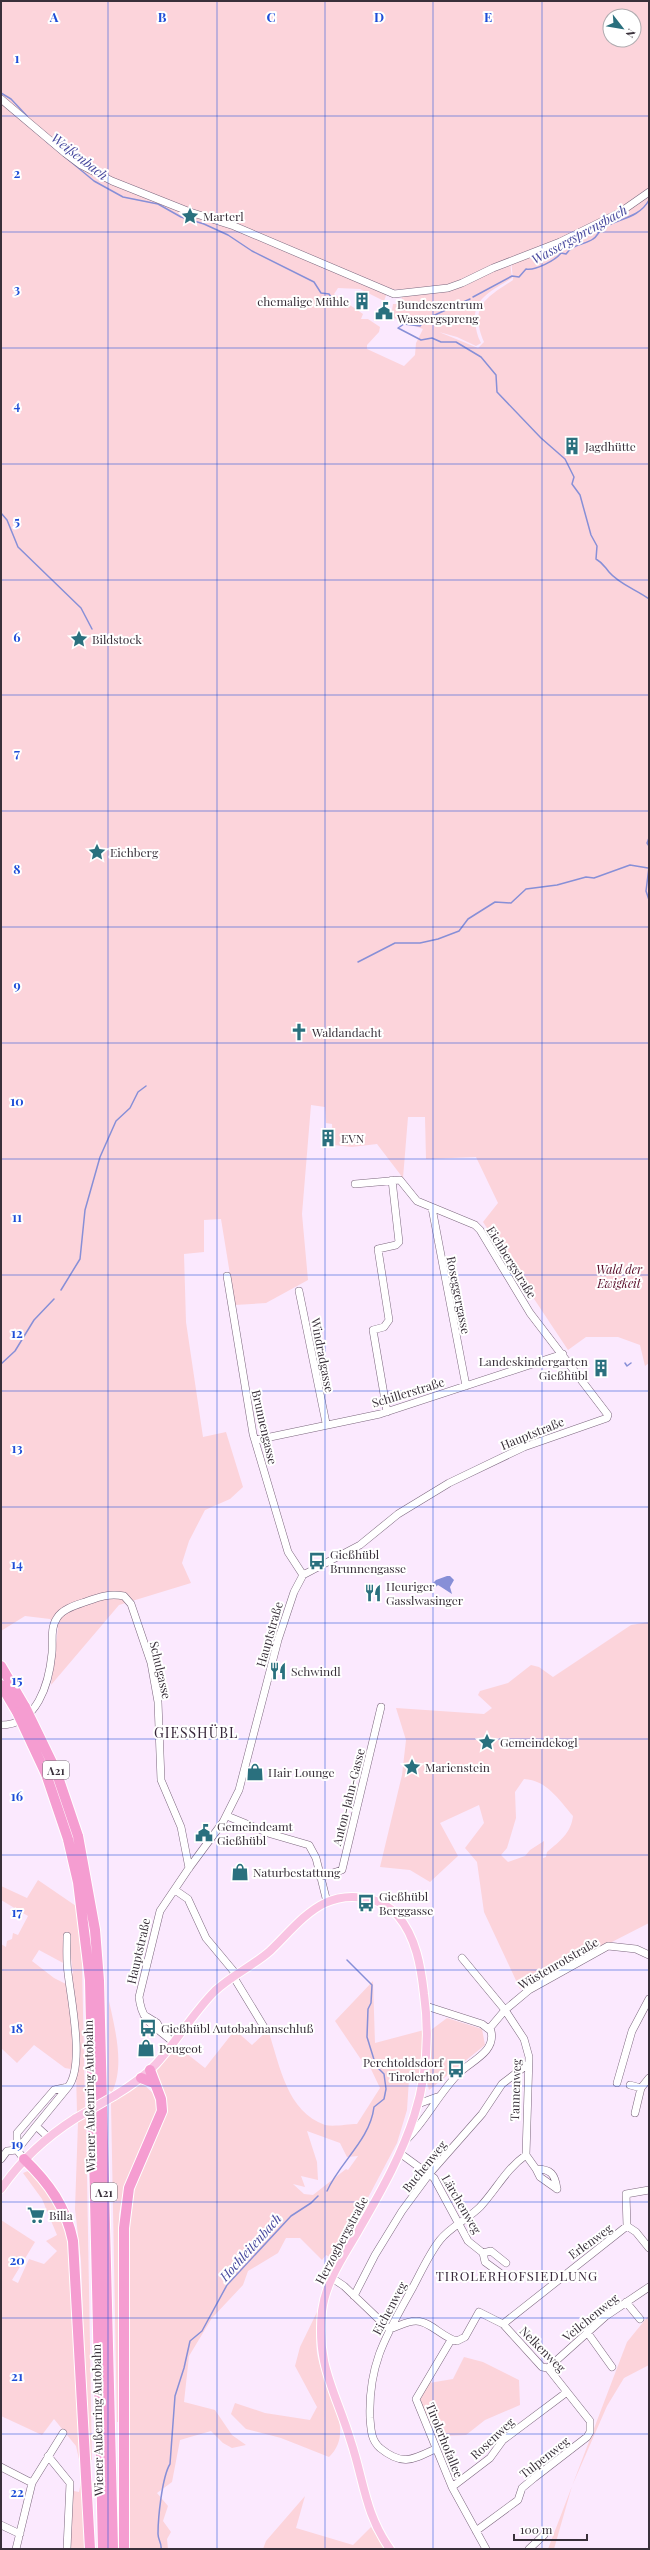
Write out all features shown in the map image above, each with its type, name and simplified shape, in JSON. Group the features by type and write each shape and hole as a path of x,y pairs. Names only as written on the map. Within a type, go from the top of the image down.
{"highway":[{"name":"A21","path":"1,1666 21,1710"},
{"name":"A21","path":"1,1685 21,1710"},
{"name":"Wiener Außenring Autobahn","path":"21,1710 56,1771 78,1836 94,1923 99,1981 113,2549"},
{"name":"Wiener Außenring Autobahn","path":"21,1710 46,1774 68,1839 78,1882 90,1980 103,2549"},
{"path":"124,2549 124,2228 131,2184 162,2112 161,2099 150,2070"},
{"path":"141,2078 154,2083"},
{"path":"24,2159 56,2195 67,2216 73,2241 90,2549"}],"main road":[{"name":"Herzogbergstraße","path":"327,1902 352,1897 375,1900 394,1912 413,1941 426,2006 427,2045 418,2104 407,2139 401,2154 332,2278 322,2312 323,2365 351,2439 370,2515 375,2527 390,2549"},
{"path":"1,2189 24,2159 48,2138 76,2118 141,2078 174,2043 206,2001 235,1975 267,1953 311,1912 327,1902"}],"street":[{"path":"1,99 81,165 112,181 190,212 234,226 394,294 448,288 462,284 493,268 560,242 619,213 647,193"},
{"path":"355,1184 392,1180 399,1242 396,1246 378,1249 389,1320 384,1327 373,1330 386,1412"},
{"name":"Eichbergstraße","path":"392,1180 400,1180 417,1201 475,1225 480,1230 530,1313 608,1412 607,1418"},
{"name":"Roseggergasse","path":"432,1208 466,1386"},
{"name":"Brunnengasse","path":"227,1276 238,1351 256,1440 288,1552 303,1575"},
{"name":"Windradgasse","path":"300,1291 326,1423"},
{"name":"Schillerstraße","path":"256,1440 326,1423 386,1412 563,1354"},
{"name":"Hauptstraße","path":"174,2043 163,2033 157,2023 144,2014 140,1997 156,1921 189,1868 207,1846 227,1816 244,1777 278,1640 294,1592 303,1575 360,1544 398,1514 449,1483 524,1447 607,1418"},
{"name":"Schulgasse","path":"1,1725 12,1725 25,1719 37,1704 51,1662 52,1627 62,1611 107,1594 124,1596 131,1604 151,1662 158,1702 161,1780 181,1827 189,1868"},
{"name":"Anton-Jahn-Gasse","path":"320,1877 342,1870 381,1707"},
{"path":"227,1816 271,1834 309,1845 316,1858 327,1902"},
{"path":"175,1890 188,1899 206,1938 235,1975 264,2027"},
{"path":"1,2159 7,2151 17,2150 75,2079 76,2025 68,1971 67,1936"},
{"name":"Wüstenrotstraße","path":"489,2029 505,2010 529,1990 608,1946 636,1949 649,1955"},
{"name":"Tannenweg","path":"462,1958 505,2010 524,2039 529,2057 526,2155"},
{"path":"617,2083 632,2031 649,1999"},
{"path":"407,2139 421,2124 437,2097 459,2072 490,2046 492,2036 489,2029 482,2024 426,2006"},
{"name":"Buchenweg","path":"354,2296 375,2255 402,2211 430,2173 482,2114 502,2084 528,2064"},
{"path":"635,2113 641,2088 649,2078"},
{"path":"630,2085 641,2088"},
{"path":"24,2159 17,2150 17,2133 54,2090 68,2087"},
{"path":"418,2104 437,2097"},
{"path":"36,2126 48,2138"},
{"name":"Lärchenweg","path":"401,2154 430,2173 468,2241 483,2254 485,2262 500,2273"},
{"path":"526,2155 536,2169"},
{"name":"Eichenweg","path":"436,2449 413,2460 399,2460 390,2456 378,2446 371,2435 370,2406 373,2370 389,2329 440,2239 480,2206 512,2164 526,2155"},
{"name":"Erlenweg","path":"503,2324 627,2226 626,2194 649,2190"},
{"path":"627,2226 636,2232 649,2248"},
{"name":"Lärchenweg","path":"483,2254 491,2252 506,2263"},
{"path":"332,2278 354,2296 389,2329 414,2321 421,2322 451,2340"},
{"name":"Veilchenweg","path":"548,2368 587,2332 649,2286"},
{"path":"626,2302 640,2319"},
{"name":"Nelkenweg","path":"451,2340 457,2341 465,2337 480,2312 503,2324 542,2367 548,2368 590,2421 590,2432"},
{"path":"587,2332 612,2367"},
{"name":"Tirolerhofallee","path":"451,2340 416,2399 452,2487 486,2549"},
{"name":"Rosenweg","path":"452,2487 490,2458 503,2440 567,2392"},
{"name":"Tulpenweg","path":"476,2531 518,2500 522,2488 588,2437 590,2432"},
{"path":"16,2549 32,2483 62,2433"},
{"path":"48,2456 70,2483 66,2549"},
{"path":"1,2467 32,2483"},
{"path":"1,2525 20,2534"},
{"path":"529,2549 544,2535"}],"green space":[{"name":"Wald der Ewigkeit","path":"1,1 649,1 649,1363 645,1366 640,1345 618,1337 586,1337 568,1350 483,1222 498,1203 476,1157 426,1159 425,1117 408,1117 403,1178 377,1144 352,1147 333,1145 332,1124 326,1123 325,1107 311,1105 302,1214 308,1280 266,1303 235,1305 221,1219 204,1220 204,1252 184,1254 186,1322 203,1437 226,1432 243,1487 230,1499 205,1510 189,1541 182,1563 191,1583 119,1605 51,1685 58,1628 50,1619 25,1616 1,1631","holes":["591,229 593,232 566,246 545,253 545,251","511,259 513,280 488,298 482,305 479,312 478,320 484,342 478,348 439,332 457,337 476,346 481,343 475,322 477,306 486,295 512,278 510,262 455,289 443,292 402,296 401,304 393,304 391,317 423,329 416,343 415,355 404,366 367,349 367,345 379,332 380,327 368,319 361,319 363,314 334,294 338,288 360,289 384,301 388,290 448,287"]},
{"path":"649,1622 649,1923 520,1989 484,1912 477,1862 465,1848 484,1823 479,1805 440,1823 458,1856 430,1882 410,1870 380,1867 402,1775 406,1740 396,1708 484,1714 492,1708 478,1695 480,1691 508,1683 531,1665 539,1667 553,1677 631,1625","holes":["524,1779 532,1780 546,1787 552,1792 573,1816 572,1822 567,1832 547,1852 546,1857 543,1858 544,1841 530,1850 525,1856 508,1862 501,1855 507,1848 516,1818 515,1792"]},
{"path":"38,1880 76,1906 82,1963 85,2108 77,2113 76,2070 65,2068 34,2045 17,2063 1,2048 1,1944 6,1947 7,1941 12,1939 13,1933 18,1935 28,1916 1,1900 1,1886 27,1898","holes":["69,1944 73,1973 70,1975 68,1985 54,1978 32,1961 39,1950 65,1964"]},
{"path":"373,1981 375,2043 424,2030 418,2084 409,2079 407,2110 397,2143 335,2260 326,2255 322,2260 300,2238 286,2238 278,2253 248,2271 243,2285 212,2318 189,2356 184,2402 215,2410 232,2435 246,2445 232,2448 223,2443 211,2431 180,2440 172,2482 157,2493 168,2506 163,2521 171,2532 167,2539 168,2549 128,2549 129,2231 131,2198 160,2129 165,2112 154,2073 177,2046 205,2068 235,2030 252,2045 268,2030 286,2085 301,2109 312,2118 325,2125 337,2126 357,2124 380,2088 370,2067 362,2061 335,2021","holes":["307,2131 340,2143 347,2157 358,2156 348,2170 346,2169 313,2195 304,2194 293,2184 305,2187 301,2176 318,2180 317,2162"]},
{"path":"109,2001 118,2047 118,2071 112,2092 108,2090"},
{"path":"447,2018 482,2029 485,2045 429,2090 427,2082 431,2030"},
{"path":"141,2082 155,2095 158,2109 154,2124 124,2188 119,2214 122,2422 117,2422 111,2103"},
{"path":"86,2118 92,2460 88,2460 81,2261 75,2209 78,2122"},
{"path":"28,2171 45,2187 57,2206 66,2230 73,2268 81,2468 76,2446 54,2419 42,2435 1,2416 1,2220 35,2242 12,2280 18,2283 29,2259 44,2264 57,2251 46,2241 57,2235 42,2199 23,2173"},
{"path":"318,2310 316,2348 320,2366 336,2407 340,2434 337,2446 329,2457 281,2438 246,2429 231,2414 235,2403 265,2413 310,2420 317,2407 295,2366 300,2347"},
{"path":"649,2315 649,2365 624,2378 607,2406 572,2485 627,2342"},
{"path":"464,2357 483,2362 519,2380 520,2405 485,2420 466,2435 443,2436 436,2431 422,2407 419,2397 429,2383 453,2379"},
{"path":"72,2480 74,2491 79,2492 81,2482 83,2481 87,2549 69,2549"},
{"path":"572,2486 554,2549 548,2549"},
{"path":"305,2496 296,2528 353,2545 371,2527 385,2549 263,2549 266,2541"}],"water":[{"path":"450,1576 454,1580 450,1587 452,1594 438,1585 434,1588 429,1587 436,1580"}],"waterway":[{"name":"Weißenbach","path":"1,93 11,99 27,116"},
{"name":"Weißenbach","path":"47,142 94,181 123,197 158,204 181,217 204,224 228,235 252,251 314,282 321,293 329,294 331,297"},
{"name":"Wassergsprengbach","path":"473,297 512,276 519,277 526,269 535,268 545,264 555,259 561,253 566,254 575,246 590,241 607,226 627,218 639,211 649,200"},
{"name":"Weißenbach","path":"470,299 426,319 420,326 404,324 398,328 421,340 432,338 441,342 456,342 481,357 496,375 497,392 541,438 565,459 574,477 572,484 580,495 591,535 597,546 596,559 602,563 618,580 649,599"},
{"path":"1,513 7,520 18,547 81,608 92,629"},
{"path":"649,838 647,843 649,846"},
{"path":"358,962 395,943 420,943 438,939 459,931 468,919 495,902 511,903 526,889 557,885 586,877 594,878 630,865 648,868"},
{"path":"649,867 646,891 649,900"},
{"path":"61,1290 80,1259 85,1210 100,1157 116,1121 130,1108 138,1092 146,1086"},
{"path":"1,1364 15,1351 34,1320 54,1299"},
{"path":"625,1363 627,1366 631,1363"},
{"name":"Hochleitenbach","path":"327,2191 339,2170 367,2130 374,2107 384,2099 386,2089 384,2074 376,2066 367,2037 368,2009 371,2003 372,1985 347,1960"},
{"name":"Hochleitenbach","path":"161,2549 158,2534 159,2518 165,2478 170,2464 175,2396 184,2368 190,2341 202,2331 227,2285 291,2216 311,2203 318,2196"}],"place":[{"name":"Marterl","path":"190,216"},
{"name":"ehemalige Mühle","path":"362,301"},
{"name":"Bundeszentrum Wassergspreng","path":"384,311"},
{"name":"Jagdhütte","path":"572,446"},
{"name":"Bildstock","path":"79,639"},
{"name":"Eichberg","path":"97,852"},
{"name":"Waldandacht","path":"299,1032"},
{"name":"EVN","path":"328,1138"},
{"name":"Landeskindergarten Gießhübl","path":"601,1368"},
{"name":"Gießhübl Brunnengasse","path":"317,1561"},
{"name":"Heuriger Gasslwasinger","path":"373,1593"},
{"name":"Schwindl","path":"278,1671"},
{"name":"Gemeindekogl","path":"487,1742"},
{"name":"Marienstein","path":"412,1767"},
{"name":"Hair Lounge","path":"255,1772"},
{"name":"Gemeindeamt Gießhübl","path":"204,1833"},
{"name":"Naturbestattung","path":"240,1872"},
{"name":"Gießhübl Berggasse","path":"366,1903"},
{"name":"Gießhübl Autobahnanschluß","path":"148,2028"},
{"name":"Peugeot","path":"146,2048"},
{"name":"Perchtoldsdorf Tirolerhof","path":"456,2069"},
{"name":"Billa","path":"36,2215"}],"district":[{"name":"GIESSHÜBL","path":"196,1732"},
{"name":"TIROLERHOFSIEDLUNG","path":"517,2275"}]}
